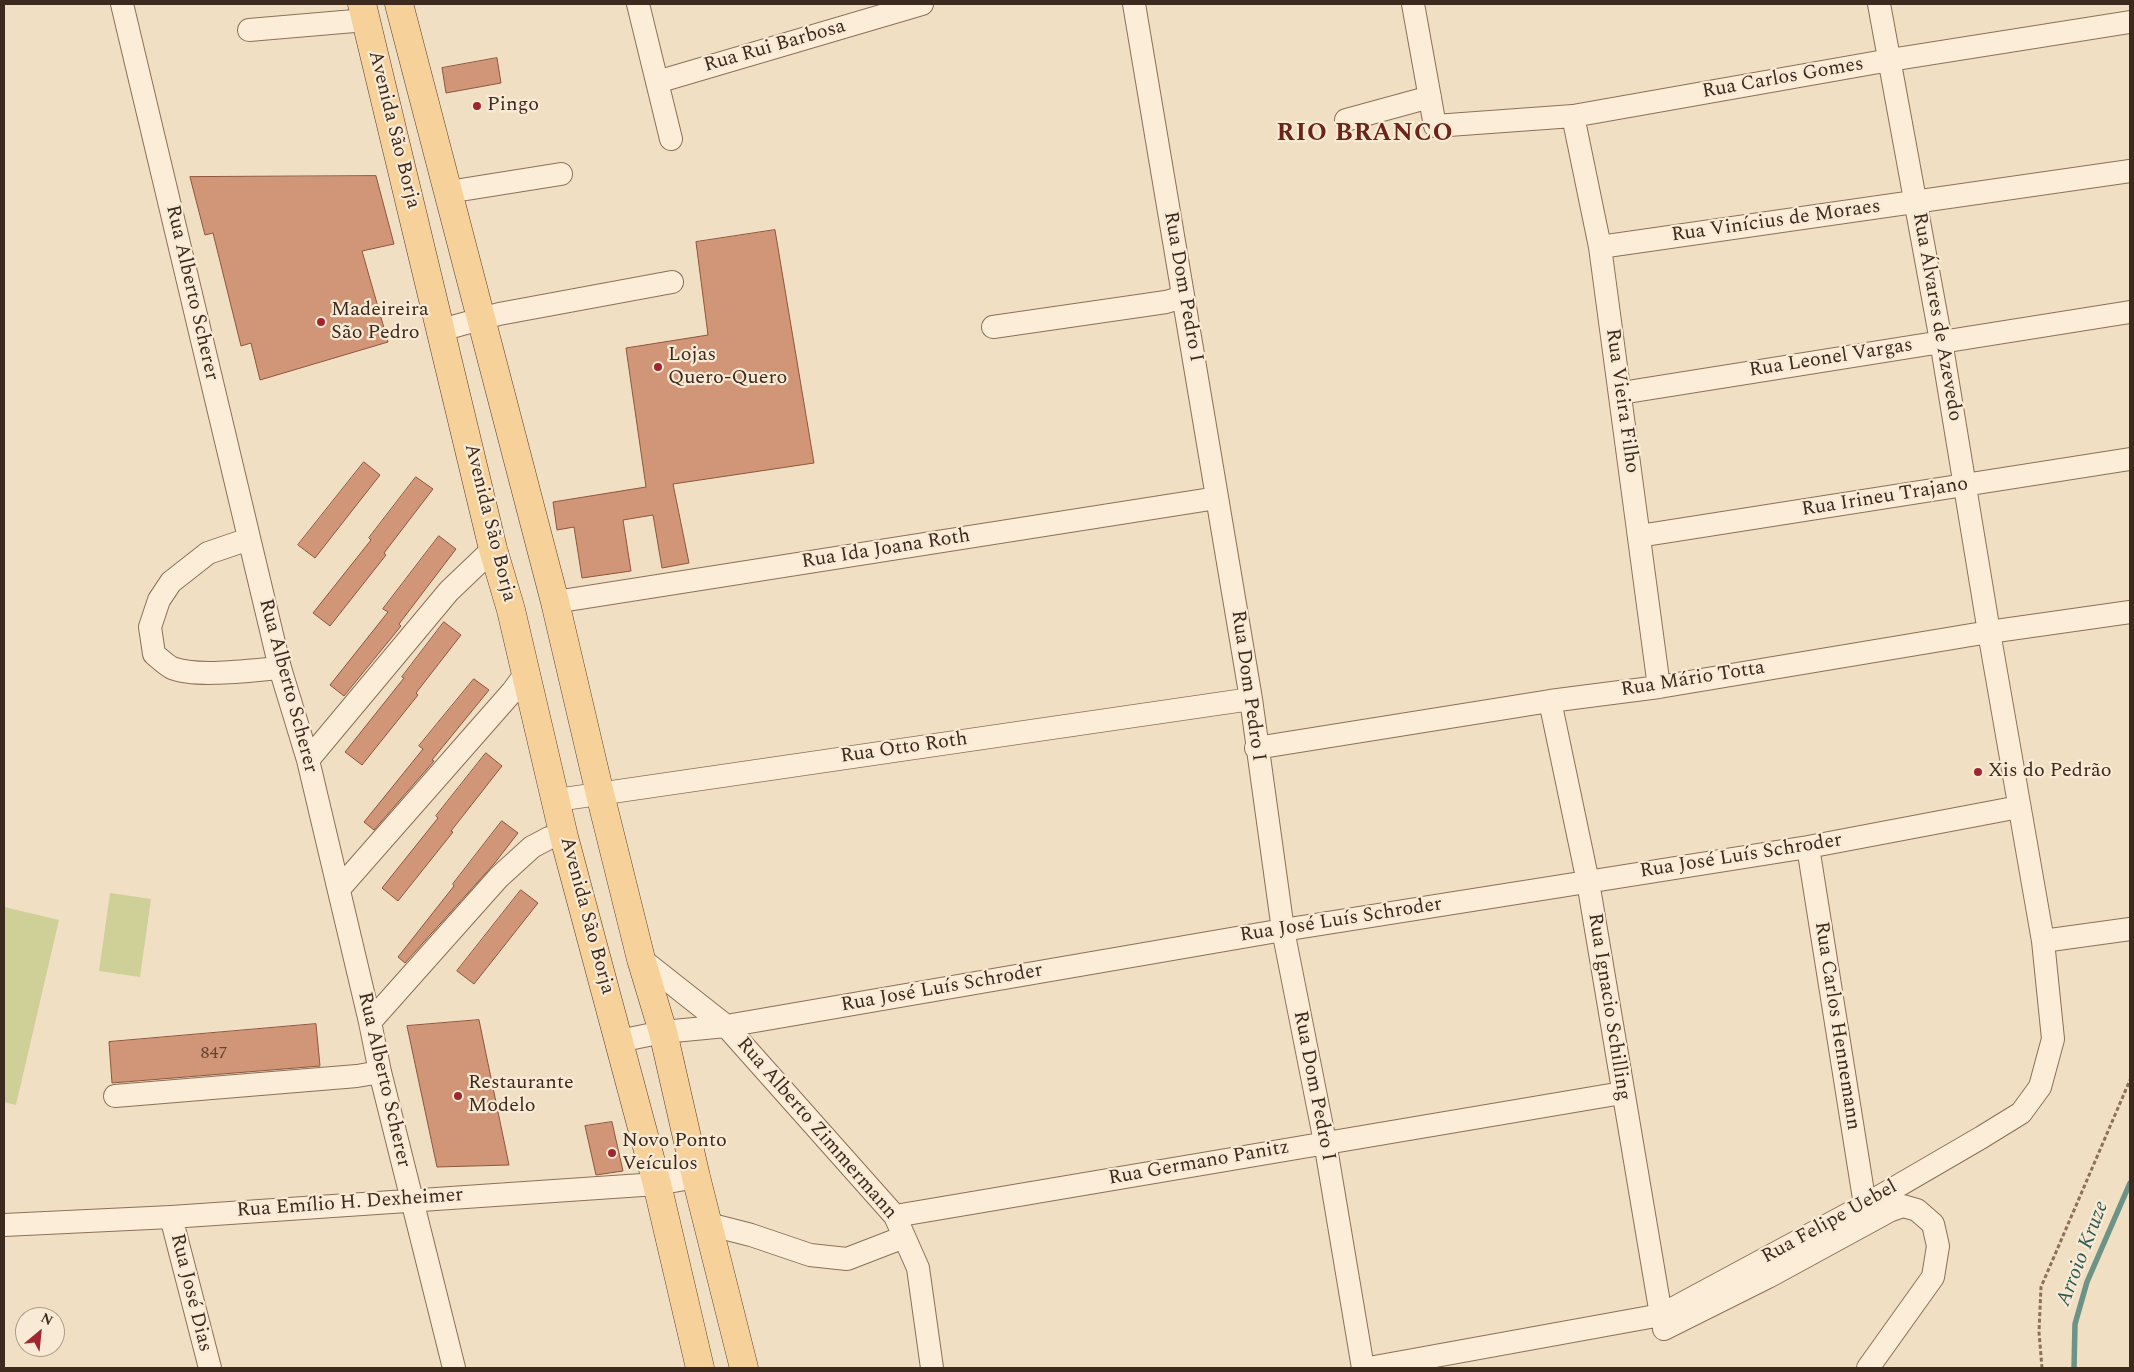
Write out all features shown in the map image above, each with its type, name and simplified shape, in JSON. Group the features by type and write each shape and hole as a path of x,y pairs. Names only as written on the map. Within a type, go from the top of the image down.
{"main road":[{"name":"Avenida São Borja","path":"399,4 555,602 600,794 641,959 663,1032 696,1177 744,1368"},
{"name":"Avenida São Borja","path":"364,12 493,549 511,610 557,800 564,837 657,1184 700,1368"}],"street":[{"name":"Rua Alberto Scherer","path":"122,4 280,668 308,760 380,1072 454,1368"},
{"path":"638,4 671,140"},
{"name":"Rua Rui Barbosa","path":"657,82 922,4"},
{"name":"Rua Dom Pedro I","path":"1134,4 1251,699 1256,748 1283,930 1325,1142 1363,1368"},
{"path":"1346,120 1430,97 1413,4"},
{"name":"Rua Álvares de Azevedo","path":"1879,4 1942,341 2019,807"},
{"path":"249,30 364,12"},
{"name":"Rua Carlos Gomes","path":"1430,97 1435,126 1573,116 1890,60 2130,22"},
{"name":"Rua Vieira Filho","path":"1573,116 1600,247 1659,687"},
{"name":"Rua Vinícius de Moraes","path":"1600,247 2130,171"},
{"path":"448,192 561,174"},
{"path":"441,330 481,321 499,314 672,282"},
{"path":"993,327 1166,302 1184,297"},
{"name":"Rua Leonel Vargas","path":"1621,393 2130,312"},
{"name":"Rua Irineu Trajano","path":"1639,536 2130,459"},
{"name":"Rua Ida Joana Roth","path":"555,602 1217,498"},
{"path":"249,539 208,552 171,582 159,600 150,627 154,654 171,667 188,672 280,668"},
{"path":"308,760 449,591 493,549"},
{"name":"Rua Mário Totta","path":"1256,748 1550,701 1659,687 1989,632 2130,612"},
{"path":"339,889 512,692 526,673"},
{"name":"Rua Otto Roth","path":"557,800 1251,699"},
{"name":"Rua Ignacio Schilling","path":"1550,701 1588,882 1622,1093 1661,1315"},
{"name":"Rua José Luís Schroder","path":"663,1032 726,1026 1283,930 1808,847 2019,807"},
{"name":"Rua Felipe Uebel","path":"1369,1368 1661,1315 1865,1205 2022,1113 2040,1087 2053,1039 2043,941 2019,807"},
{"path":"370,1022 498,877 532,847 549,838 564,837"},
{"name":"Rua Carlos Hennemann","path":"1808,847 1865,1205"},
{"path":"2043,941 2130,928"},
{"name":"Rua Alberto Zimmermann","path":"641,959 726,1026 895,1216 918,1268 932,1368"},
{"path":"619,1041 663,1032"},
{"path":"115,1096 357,1076 380,1072"},
{"name":"Rua Germano Panitz","path":"895,1216 1622,1093"},
{"name":"Rua Emílio H. Dexheimer","path":"4,1225 171,1217 657,1184 696,1177"},
{"path":"1625,1322 1660,1331 1678,1324 1889,1211 1903,1206 1917,1210 1933,1224 1938,1246 1934,1276 1868,1368"},
{"name":"Rua José Dias","path":"171,1217 210,1368"},
{"path":"708,1224 752,1235 810,1254 847,1259 904,1237"}],"path":[{"path":"2042,1368 2038,1332 2041,1287 2130,1080"}],"green space":[{"path":"110,893 151,899 140,977 99,971"},
{"path":"4,907 59,920 16,1105 4,1102"}],"building":[{"path":"497,58 501,83 446,93 442,68"},
{"path":"376,176 394,244 362,251 388,342 260,380 251,343 241,346 213,233 205,235 190,177"},
{"path":"775,230 814,463 673,484 689,563 662,568 653,515 623,520 631,571 582,578 574,527 557,530 553,502 646,487 626,348 708,335 696,242"},
{"path":"364,462 380,475 315,558 298,545"},
{"path":"416,477 433,489 384,553 386,555 330,626 313,613 371,540 369,538"},
{"path":"439,536 456,549 399,624 401,626 344,696 330,685 388,612 383,609"},
{"path":"444,622 461,635 416,693 418,695 362,765 345,752 404,678 402,677"},
{"path":"474,679 489,690 432,760 434,761 374,830 364,822 423,749 419,746"},
{"path":"486,753 502,766 398,901 382,888 438,818 436,816"},
{"path":"502,821 518,833 494,864 405,963 398,957"},
{"path":"521,890 538,903 474,984 457,971"},
{"name":"Restaurante Modelo","path":"479,1020 509,1165 437,1167 407,1026"},
{"path":"316,1024 320,1066 112,1083 109,1042"},
{"path":"612,1122 623,1171 596,1175 585,1126"}],"waterway":[{"name":"Arroio Kruze","path":"2074,1368 2075,1324 2087,1282 2130,1183"}],"place":[{"name":"Pingo","path":"477,106"},
{"name":"Madeireira São Pedro","path":"321,322"},
{"name":"Lojas Quero-Quero","path":"658,367"},
{"name":"Xis do Pedrão","path":"1978,772"},
{"name":"Restaurante Modelo","path":"458,1096"},
{"name":"Novo Ponto Veículos","path":"612,1153"}],"district":[{"name":"RIO BRANCO","path":"1365,135"}]}
